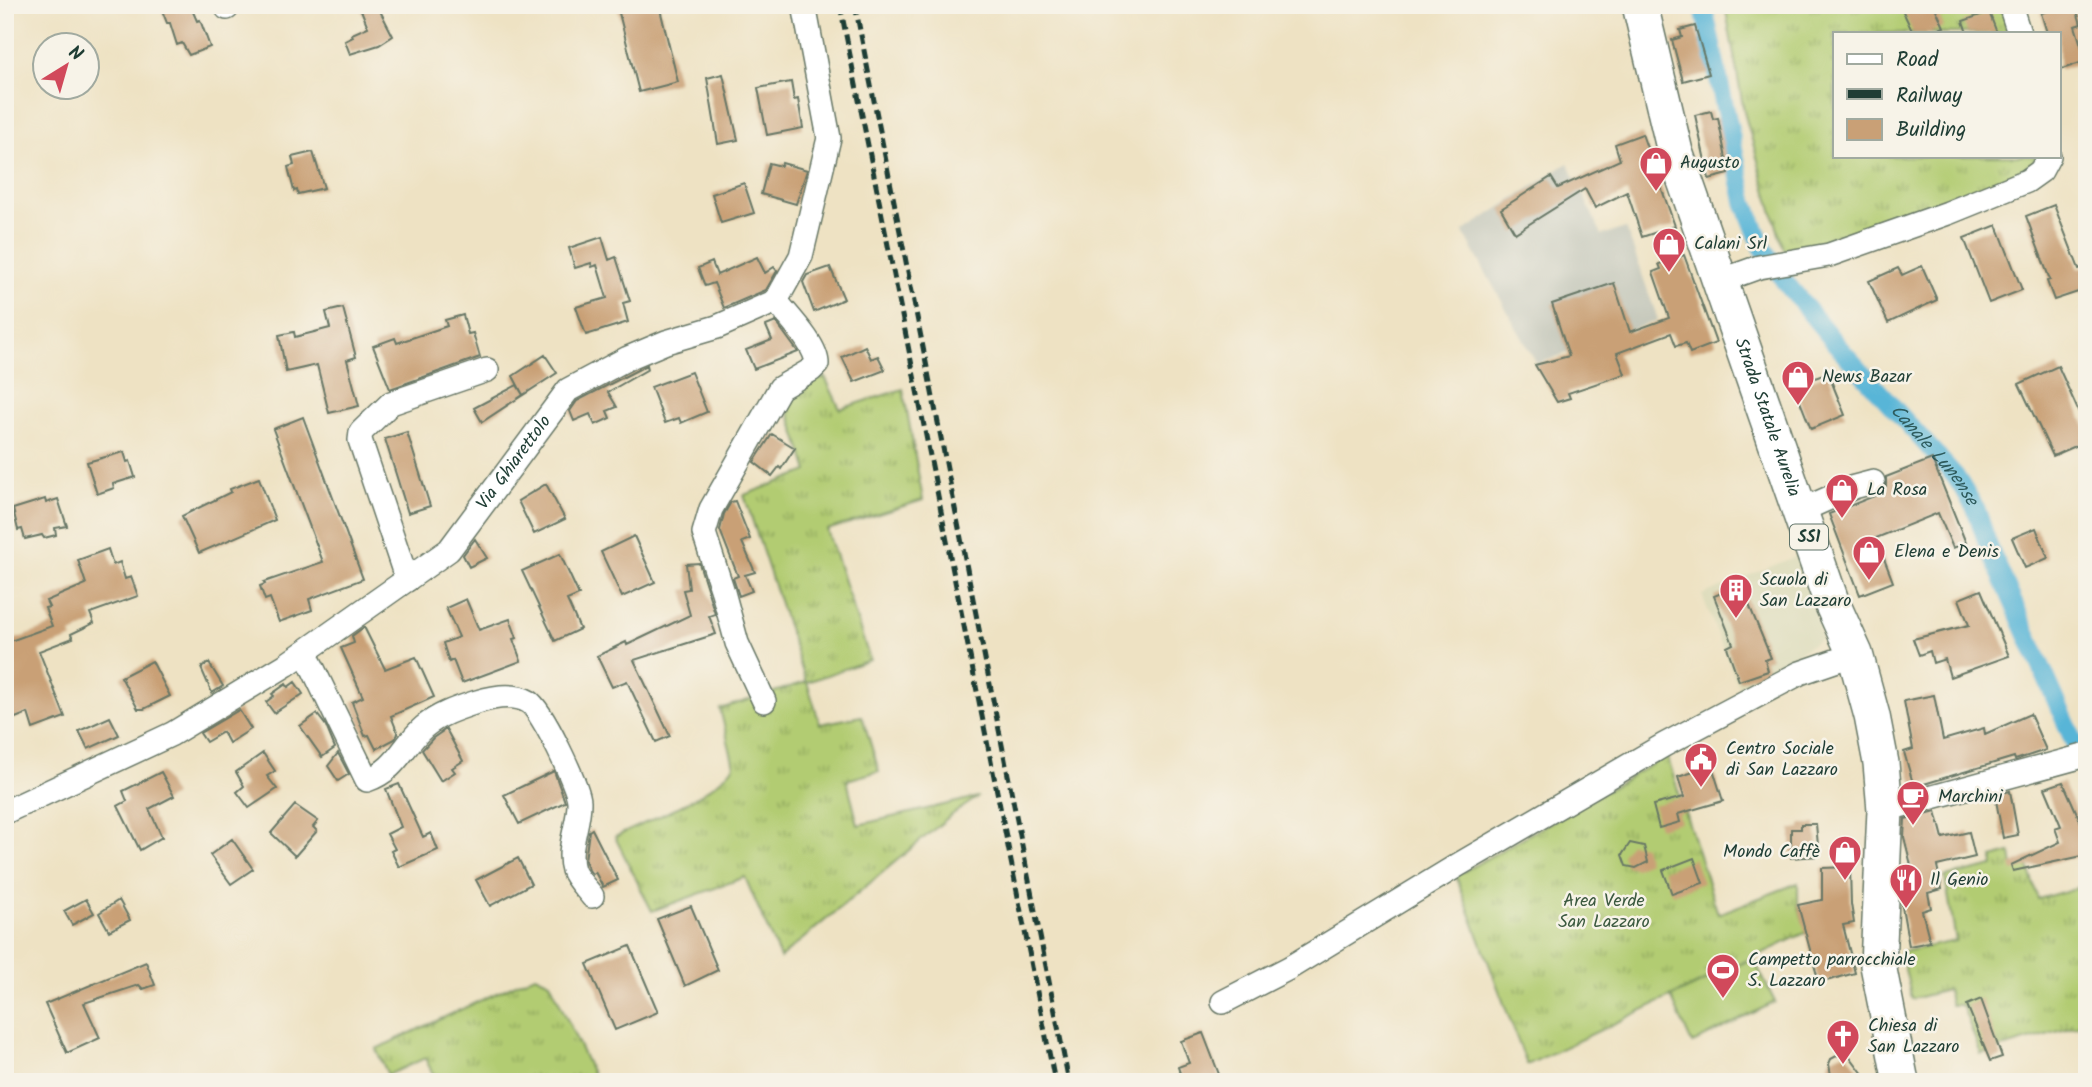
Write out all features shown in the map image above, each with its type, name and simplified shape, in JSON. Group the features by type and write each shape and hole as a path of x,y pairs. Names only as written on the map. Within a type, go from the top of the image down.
{"main road":[{"name":"Strada Statale Aurelia","path":"1640,5 1675,152 1831,601 1855,654 1872,716 1881,763 1885,810 1878,965 1901,1082"}],"street":[{"path":"764,701 737,643 704,533 711,509 780,388 817,364 817,357 798,327 776,301 801,256 829,138 804,5"},
{"path":"2010,5 2019,32"},
{"path":"1720,281 1759,267 1829,256 1948,213 2027,181 2041,170 2048,158"},
{"name":"Via Ghiarettolo","path":"5,811 172,734 305,652 449,550 568,390 628,358 666,342 717,327 776,301"},
{"path":"407,580 360,440 361,432 391,403 487,370"},
{"path":"1800,511 1854,487 1873,482"},
{"path":"305,652 366,780 377,777 404,754 424,726 440,715 503,696 529,702 547,724 579,798 572,849 573,870 592,896"},
{"path":"1223,1002 1290,968 1458,865 1664,745 1800,673 1855,654"},
{"path":"1885,810 2087,755"}],"shaded area":[{"path":"1568,163 1602,235 1626,228 1658,320 1537,364 1463,232"},
{"path":"1801,554 1821,638 1740,691 1702,595"}],"green space":[{"path":"1725,5 2002,5 2012,32 1833,32 1833,158 2036,158 2016,174 1856,238 1788,252 1783,248 1744,112"},
{"path":"825,377 840,409 903,389 923,500 827,530 870,660 807,682 820,724 862,716 879,771 847,780 858,825 978,797 950,816 780,958 745,877 652,911 615,837 697,797 725,776 734,765 720,709 806,682 744,495 808,471 783,394"},
{"name":"Area Verde San Lazzaro","path":"1667,756 1718,914 1798,883 1798,905 1807,932 1527,1065 1456,876"},
{"path":"2011,853 2013,867 2027,864 2038,899 2087,885 2087,1023 1981,1054 1962,1005 1951,1005 1947,990 1912,999 1901,952 1956,941 1945,877 1994,866 1992,858"},
{"name":"Campetto parrocchiale S. Lazzaro","path":"1753,958 1775,1002 1692,1044 1671,997"},
{"path":"535,975 550,982 596,1082 463,1082 433,1074 425,1058 388,1075 376,1049"}],"building":[{"path":"160,5 190,5 197,21 200,20 210,47 189,55 182,43 177,45 170,23 167,23"},
{"path":"359,5 377,5 393,36 379,45 350,54 345,41 353,37 352,34 368,27"},
{"path":"617,5 659,5 678,82 639,92"},
{"path":"1900,5 1934,5 1944,27 1932,32 1913,32"},
{"path":"2050,5 2075,5 2081,24 2075,26 2086,61 2060,70 2060,32 2047,32 2041,13 2052,10"},
{"path":"1989,12 1997,32 1967,32 1963,21"},
{"path":"1695,26 1709,74 1683,81 1672,40 1682,37 1680,30"},
{"path":"723,74 738,140 718,144 707,78"},
{"path":"791,82 794,100 798,99 803,128 767,135 758,88"},
{"path":"1711,111 1713,119 1718,118 1729,174 1709,179 1695,115"},
{"path":"1642,134 1675,226 1642,237 1627,192 1595,208 1585,189 1515,233 1501,209 1551,177 1558,188 1620,160 1615,144"},
{"path":"313,152 324,188 298,194 297,190 294,191 288,167 294,165 292,157"},
{"path":"769,163 781,166 782,163 807,170 796,204 761,194"},
{"path":"744,183 754,213 721,223 712,194"},
{"path":"2054,205 2079,269 2087,266 2087,289 2054,300 2047,281 2050,280 2026,216"},
{"path":"1997,225 2022,290 1989,303 1964,238"},
{"path":"602,237 609,260 616,257 630,301 623,303 628,322 586,335 576,307 607,298 597,265 592,267 591,263 575,268 569,248"},
{"path":"1684,255 1716,343 1690,353 1686,343 1676,346 1671,333 1617,353 1625,374 1568,393 1570,398 1557,402 1535,365 1569,356 1552,304 1614,283 1630,332 1669,318 1653,272 1661,269 1659,264"},
{"path":"757,257 765,273 774,267 777,271 766,290 724,308 714,283 705,286 698,268 712,262 717,275"},
{"path":"1922,266 1937,300 1888,323 1869,281 1898,268 1902,275"},
{"path":"830,267 844,299 814,312 803,282 807,275"},
{"path":"343,308 356,357 347,360 359,406 329,413 317,365 286,372 279,335 294,332 295,337 330,328 326,312"},
{"path":"463,315 468,334 473,333 480,357 390,389 373,346 395,338 397,343 447,326 445,320"},
{"path":"776,322 798,352 754,369 746,350 772,340 766,326"},
{"path":"865,346 871,359 878,356 885,370 854,382 842,357"},
{"path":"545,355 557,373 523,395 513,376"},
{"path":"647,365 648,369 608,392 617,407 607,411 610,418 595,425 590,414 574,421 570,411 577,401"},
{"path":"2058,366 2087,430 2087,441 2053,456 2019,384"},
{"path":"691,372 707,412 681,423 679,418 665,423 651,387"},
{"path":"1828,373 1845,415 1811,429 1794,386"},
{"path":"517,385 523,395 482,422 474,408"},
{"path":"303,417 363,579 309,599 312,610 279,622 270,598 265,600 260,586 265,584 264,582 323,562 273,429"},
{"path":"407,432 430,506 408,513 385,439"},
{"path":"772,434 795,448 781,469 779,467 772,476 754,462"},
{"path":"124,452 135,477 113,484 114,488 97,494 87,462"},
{"path":"1932,459 1966,543 1953,548 1938,513 1876,538 1893,582 1860,595 1829,514 1877,495 1886,486 1886,477"},
{"path":"259,478 275,520 199,553 182,516 231,492 230,489"},
{"path":"546,484 565,519 534,534 518,501"},
{"path":"45,499 46,503 58,499 67,526 55,528 56,535 25,539 22,529 18,530 13,509"},
{"path":"735,501 750,539 742,542 755,572 745,575 752,591 739,596 733,578 738,576 720,530 724,514 731,502"},
{"path":"2036,528 2048,558 2025,568 2012,538"},
{"path":"634,536 655,582 622,597 601,552"},
{"path":"475,539 487,558 469,567 463,555"},
{"path":"108,549 113,565 120,562 125,579 131,577 138,596 90,613 94,623 71,634 73,638 39,651 65,717 33,729 28,713 5,722 5,643 52,626 45,608 49,607 46,601 86,584 78,560"},
{"path":"560,554 579,595 567,600 580,629 555,641 522,571"},
{"path":"699,563 715,614 709,616 716,634 634,660 670,736 656,742 627,681 612,687 597,656 690,615 683,590 689,589 686,564"},
{"path":"1736,587 1738,592 1743,590 1771,658 1765,660 1768,671 1739,681 1727,647 1733,644 1714,596"},
{"path":"1981,590 2009,656 1950,677 1945,659 1933,663 1930,651 1919,655 1913,639 1969,625 1959,599"},
{"path":"466,599 479,630 510,619 517,638 513,639 521,661 462,683 453,660 449,662 443,643 459,637 446,608"},
{"path":"364,627 385,669 416,657 434,697 391,716 398,734 395,739 376,749 369,735 365,736 352,702 363,697 341,648 354,643 352,636"},
{"path":"152,661 170,696 144,709 138,709 121,677"},
{"path":"209,663 223,686 212,693 201,668"},
{"path":"295,682 303,694 274,713 266,702 286,684 288,687"},
{"path":"1934,695 1943,740 1984,728 1985,734 2030,714 2046,750 1914,787 1904,752 1913,749 1904,701"},
{"path":"239,710 251,729 229,743 223,732 206,742 200,733"},
{"path":"317,714 326,726 335,748 322,757 300,726"},
{"path":"110,717 119,735 88,749 79,731"},
{"path":"446,729 463,761 452,768 455,772 441,781 422,750"},
{"path":"263,753 275,771 267,776 277,789 249,808 237,792 244,786 236,772"},
{"path":"338,753 349,774 338,781 328,766"},
{"name":"Centro Sociale di San Lazzaro","path":"1712,766 1723,801 1678,814 1680,822 1659,828 1653,805 1684,797 1678,777"},
{"path":"554,771 565,802 519,824 504,795"},
{"path":"161,772 174,796 149,809 162,837 140,850 118,806 127,801 123,791"},
{"path":"2063,782 2087,836 2087,855 2013,871 2011,865 2060,842 2055,828 2061,826 2045,788"},
{"path":"399,784 423,837 431,833 438,850 399,867 391,851 395,849 387,834 401,827 386,789"},
{"path":"2010,791 2018,835 2003,838 1995,795"},
{"path":"295,805 318,821 313,827 317,831 295,856 271,833"},
{"path":"1936,811 1943,838 1969,832 1975,857 1937,866 1942,889 1928,893 1931,908 1922,911 1930,942 1909,946 1901,901 1902,880 1914,877 1904,837 1905,819"},
{"path":"1801,824 1816,824 1819,856 1791,858 1791,829 1801,829"},
{"path":"592,829 618,880 603,887 595,872 592,874 589,870 585,860 589,831"},
{"path":"232,839 253,869 231,884 210,855"},
{"path":"1630,843 1644,846 1648,862 1636,868 1626,866 1622,855"},
{"path":"518,858 531,884 490,906 476,880"},
{"path":"1694,858 1703,883 1672,894 1663,870"},
{"path":"1850,867 1854,923 1843,925 1855,973 1819,983 1798,905 1822,900 1822,868"},
{"path":"86,899 94,913 72,925 64,911"},
{"path":"119,900 130,920 109,931 99,913"},
{"path":"691,906 718,970 685,986 657,919"},
{"path":"630,946 658,1012 615,1030 587,964"},
{"path":"146,962 155,985 143,989 139,985 84,1003 100,1038 67,1053 45,1004"},
{"path":"1981,999 2002,1057 1990,1061 1967,1005"},
{"path":"1203,1033 1222,1082 1183,1082 1178,1067 1189,1063 1181,1041"},
{"name":"Chiesa di San Lazzaro","path":"1842,1053 1848,1054 1869,1082 1832,1082 1829,1064 1831,1059"}],"waterway":[{"name":"Canale Lunense","path":"1703,5 1745,203 1762,246 1785,282 1836,344 1955,476 1976,509 1988,545 2087,771"}],"railway":[{"path":"840,5 1055,1082"},
{"path":"855,5 1069,1082"}],"place":[{"name":"Augusto","path":"1656,193"},
{"name":"Calani Srl","path":"1669,274"},
{"name":"News Bazar","path":"1798,407"},
{"name":"La Rosa","path":"1842,520"},
{"name":"Elena e Denis","path":"1869,582"},
{"name":"Scuola di San Lazzaro","path":"1736,620"},
{"name":"Centro Sociale di San Lazzaro","path":"1701,789"},
{"name":"Marchini","path":"1913,827"},
{"name":"Mondo Caffè","path":"1845,882"},
{"name":"Il Genio","path":"1906,910"},
{"name":"Campetto parrocchiale S. Lazzaro","path":"1723,1000"},
{"name":"Chiesa di San Lazzaro","path":"1843,1066"}]}
